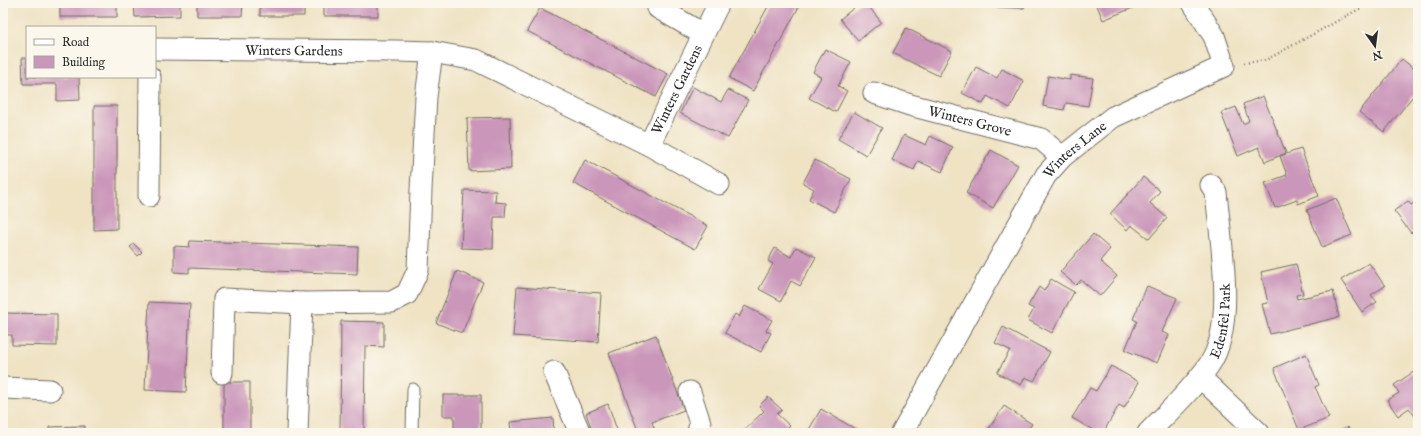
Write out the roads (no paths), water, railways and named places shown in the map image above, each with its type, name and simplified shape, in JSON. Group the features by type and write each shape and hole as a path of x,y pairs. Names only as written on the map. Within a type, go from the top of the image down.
{"street":[{"name":"Winters Gardens","path":"649,145 719,3"},
{"name":"Winters Lane","path":"904,432 1046,175 1062,157 1113,117 1224,66 1214,36 1193,3"},
{"name":"Winters Gardens","path":"658,8 703,34"},
{"name":"Winters Gardens","path":"156,49 432,52 476,60 649,145 719,184"},
{"path":"222,373 224,300 302,303 392,302 407,294 418,270 420,190 425,112 432,52"},
{"path":"149,196 150,78"},
{"name":"Winters Grove","path":"874,93 910,105 1041,139 1062,157"},
{"name":"Edenfel Park","path":"1148,433 1188,391 1210,365 1223,331 1226,292 1216,192 1211,184"},
{"path":"297,433 302,303"},
{"path":"554,372 580,433"},
{"path":"1200,377 1259,433"},
{"path":"3,388 50,390"},
{"path":"690,392 700,423 698,433"}],"lane":[{"path":"412,433 413,389"}]}
